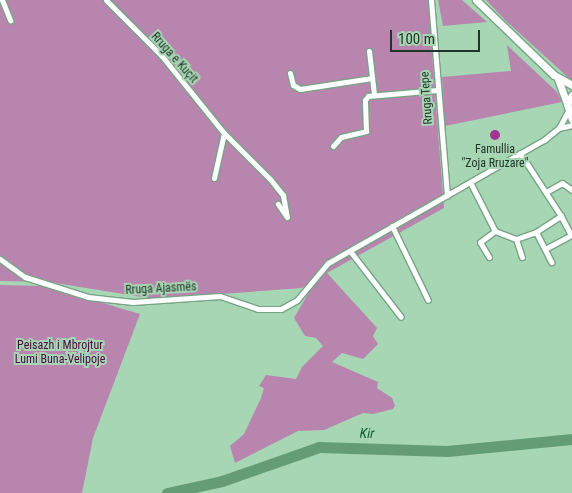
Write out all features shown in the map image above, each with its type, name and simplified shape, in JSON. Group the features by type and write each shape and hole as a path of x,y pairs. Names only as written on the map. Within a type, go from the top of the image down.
{"main road":[{"path":"476,0 558,79 572,85"},
{"path":"558,79 572,119"},
{"path":"568,108 572,95"}],"street":[{"name":"Rruga e Kuçit","path":"106,0 166,61 224,133 283,195 287,217 278,204"},
{"name":"Rruga Tepe","path":"431,0 447,195"},
{"path":"1,3 10,20"},
{"path":"370,51 374,94"},
{"path":"290,73 293,85 300,89 372,78"},
{"path":"333,146 341,137 366,131 365,100 374,94 438,90"},
{"path":"559,128 568,108"},
{"path":"401,317 350,251 520,153 559,128 572,125"},
{"path":"214,178 224,133"},
{"path":"520,153 561,216 571,235 544,249"},
{"path":"470,182 496,231 516,239 536,232 561,216"},
{"path":"546,192 562,183 572,190"},
{"path":"392,226 428,300"},
{"path":"489,258 480,242 496,231"},
{"path":"536,232 551,262"},
{"path":"516,239 522,257"},
{"name":"Rruga Ajasmës","path":"0,259 25,277 60,289 124,302 220,296 266,310 281,309 297,300 322,268 350,251"}],"green space":[{"path":"0,0 428,0 444,208 327,273 377,328 373,336 378,344 363,359 342,353 332,362 378,382 377,388 392,398 395,406 393,409 373,414 363,413 324,430 298,431 235,463 230,446 244,434 261,398 264,388 259,386 266,375 296,379 302,367 323,346 316,338 305,336 294,318 316,280 302,288 154,299 49,282 0,281"},
{"path":"438,0 462,0 487,22 443,26"},
{"path":"486,0 572,0 572,81 506,21"},
{"path":"507,45 557,92 562,102 445,126 442,77 511,71"},
{"name":"Peisazh i Mbrojtur Lumi Buna-Velipoje","path":"0,285 46,286 140,314 93,438 82,493 0,493"}],"waterway":[{"name":"Kir","path":"167,493 222,481 319,447 447,451 572,439"}],"place":[{"name":"Famullia \"Zoja Rruzare\"","path":"495,135"}]}
